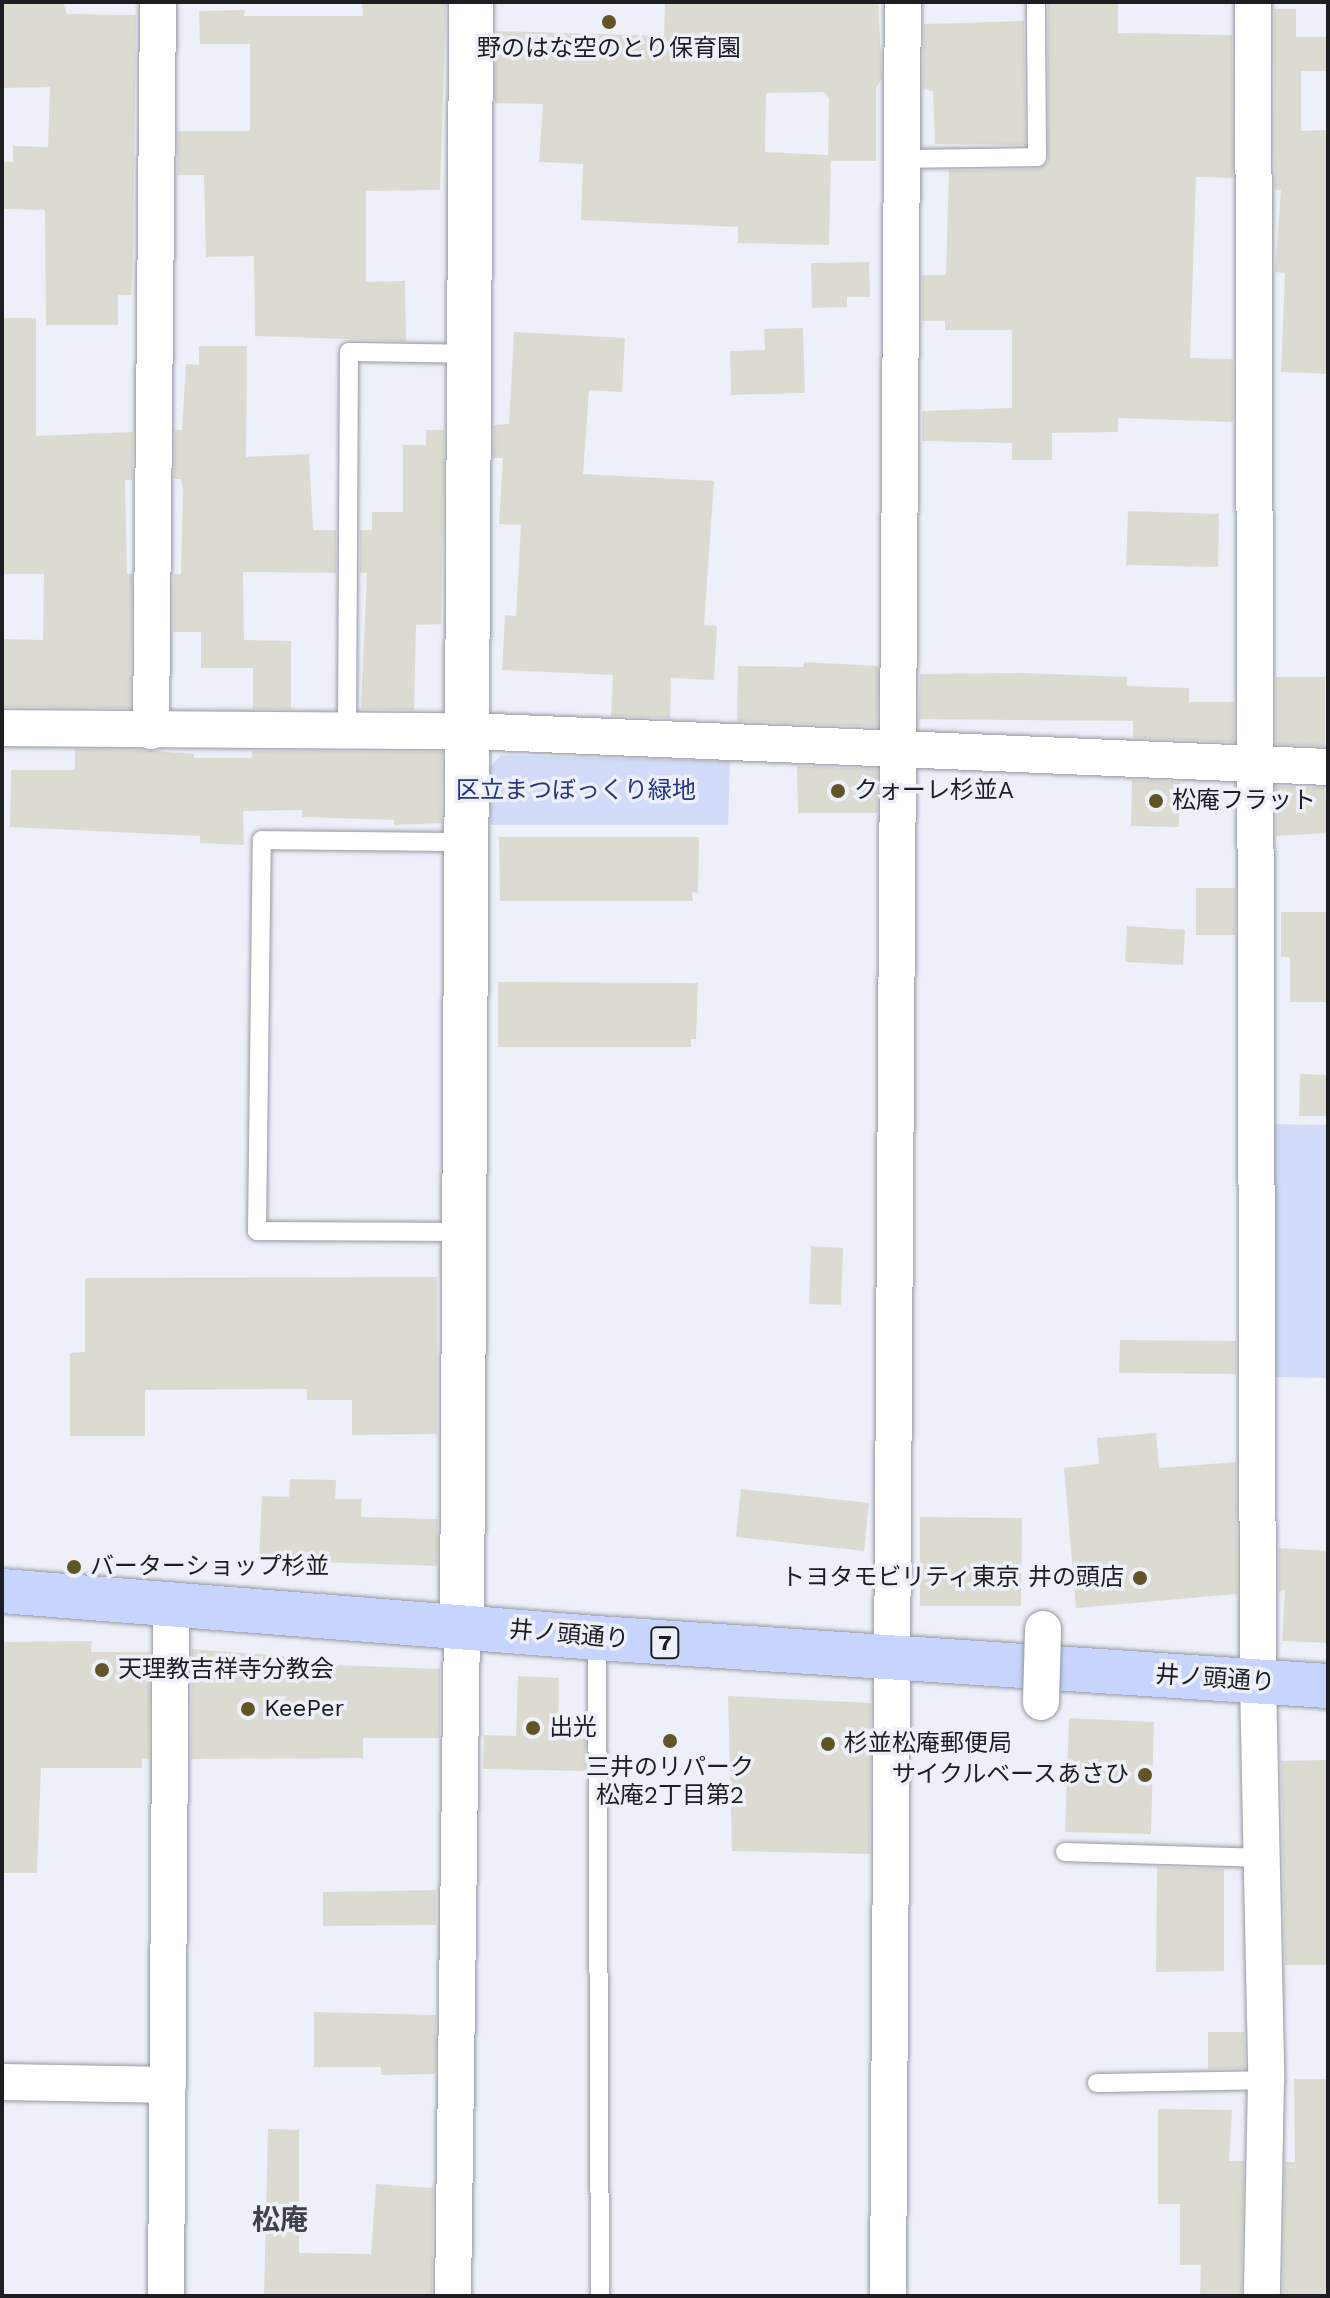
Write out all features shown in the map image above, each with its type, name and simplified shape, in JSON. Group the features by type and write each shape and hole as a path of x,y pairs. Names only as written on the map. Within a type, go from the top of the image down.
{"main road":[{"name":"井ノ頭通り","path":"2,1591 597,1638 1328,1686"}],"street":[{"path":"151,731 158,2"},
{"path":"453,2296 462,1626 471,2"},
{"path":"888,2296 903,2"},
{"path":"1253,2 1259,763 1258,1682 1264,1858 1266,2080 1262,2296"},
{"path":"2,728 469,731 1328,767"},
{"path":"166,2296 171,1604"},
{"path":"1041,1702 1043,1629"},
{"path":"2,2082 168,2085"}],"lane":[{"path":"902,159 1037,157 1036,2"},
{"path":"347,731 349,352 470,354"},
{"path":"462,1232 257,1231 262,840 468,842"},
{"path":"597,1638 600,2296"},
{"path":"1065,1852 1264,1858"},
{"path":"1097,2083 1266,2080"}],"green space":[{"name":"区立まつぼっくり緑地","path":"501,755 730,761 728,825 490,825 489,768"},
{"path":"1269,1124 1328,1125 1328,1378 1269,1377"}],"building":[{"path":"2,2 63,2 67,14 136,15 131,295 118,295 118,325 46,325 45,210 2,209 2,162 13,162 13,146 48,147 50,87 2,88"},
{"path":"446,2 440,190 366,191 366,282 405,281 406,341 255,336 254,256 206,257 204,175 177,175 178,131 250,131 250,44 200,44 199,11 245,10 244,16 363,16 362,3"},
{"path":"665,2 878,2 882,78 876,88 876,161 831,161 829,245 738,243 738,227 581,220 583,164 539,162 543,104 495,103 496,31 664,36","holes":["824,92 829,98 828,155 765,152 766,93"]},
{"path":"1048,2 1118,2 1118,33 1232,35 1233,178 1196,177 1190,358 1233,359 1233,422 1118,418 1118,432 1052,433 1052,460 1012,460 1012,443 922,441 922,411 1012,408 1012,330 945,330 945,321 922,321 922,275 946,275 949,170 1037,169 1048,162"},
{"path":"1274,9 1296,9 1296,37 1328,37 1328,71 1301,71 1301,131 1328,130 1328,374 1281,372 1285,273 1275,272 1281,190 1275,190"},
{"path":"1024,21 1025,145 935,144 933,91 923,89 924,24"},
{"path":"869,262 870,297 847,297 847,307 812,308 811,263"},
{"path":"2,318 36,318 36,436 133,432 132,480 125,480 127,574 132,574 130,708 2,707 2,639 43,640 44,574 2,574"},
{"path":"803,328 805,393 731,395 730,351 765,350 764,329"},
{"path":"514,332 625,338 622,392 589,390 583,474 714,481 704,625 717,626 714,680 671,678 670,718 611,716 613,675 502,670 505,615 516,616 521,525 499,524 503,458 493,458 494,425 509,424"},
{"path":"199,346 247,346 246,457 309,454 313,530 336,530 336,573 243,572 244,640 291,641 291,709 253,709 253,668 201,668 201,632 173,632 174,574 181,574 183,490 181,479 174,479 175,430 182,430 186,364 199,365"},
{"path":"426,430 444,430 441,624 416,625 414,710 361,709 367,573 360,573 360,530 372,530 372,512 403,512 403,445 426,445"},
{"path":"1128,511 1219,514 1218,567 1126,565"},
{"path":"804,662 878,666 877,727 737,721 738,666 803,667"},
{"path":"1025,673 1127,677 1127,686 1189,688 1189,702 1234,702 1234,742 1133,738 1133,721 919,719 920,674"},
{"path":"1276,677 1325,677 1325,746 1276,744"},
{"path":"75,749 194,754 194,758 252,758 252,751 442,752 441,823 394,825 394,820 302,817 302,810 243,811 244,845 200,843 200,836 10,827 11,770 75,770"},
{"name":"クォーレ杉並A","path":"797,766 877,769 877,813 798,813"},
{"name":"松庵フラット","path":"1132,780 1180,782 1179,827 1131,826"},
{"path":"1276,786 1325,788 1328,833 1276,836"},
{"path":"499,837 699,837 698,893 692,892 693,901 500,901"},
{"path":"1196,888 1235,888 1235,935 1196,935"},
{"path":"1281,912 1328,912 1328,1002 1290,1002 1290,957 1281,957"},
{"path":"1127,926 1185,930 1183,965 1125,962"},
{"path":"498,982 698,983 696,1039 691,1039 691,1047 498,1047"},
{"path":"1300,1074 1328,1075 1328,1116 1299,1116"},
{"path":"811,1246 843,1248 841,1305 809,1304"},
{"path":"437,1277 437,1434 352,1435 352,1400 307,1400 307,1389 145,1390 145,1436 70,1436 70,1353 85,1352 85,1278"},
{"path":"1120,1340 1236,1341 1236,1374 1119,1373"},
{"path":"1156,1433 1159,1468 1236,1462 1237,1594 1076,1608 1064,1468 1099,1464 1097,1438"},
{"path":"290,1479 336,1480 335,1499 362,1499 361,1517 438,1519 437,1566 259,1560 262,1496 289,1497"},
{"path":"741,1489 869,1503 864,1551 736,1537"},
{"path":"920,1517 1022,1518 1021,1606 920,1606"},
{"path":"1279,1548 1328,1551 1328,1643 1282,1641 1285,1590 1279,1591"},
{"path":"92,1641 91,1652 150,1652 149,1759 142,1758 142,1768 41,1768 37,1873 2,1873 2,1642"},
{"path":"192,1649 310,1658 310,1664 440,1669 440,1738 363,1738 363,1758 191,1759"},
{"path":"518,1676 559,1678 558,1738 585,1739 586,1771 483,1769 484,1735 516,1736"},
{"path":"728,1696 871,1703 870,1854 732,1851"},
{"path":"1069,1718 1154,1722 1151,1834 1065,1832"},
{"path":"1328,1760 1328,1965 1285,1965 1281,1761"},
{"path":"1157,1867 1224,1869 1224,1971 1156,1972"},
{"path":"436,1890 436,1925 323,1926 323,1892"},
{"path":"314,2012 436,2015 435,2074 381,2075 381,2067 314,2067"},
{"path":"1208,2032 1244,2032 1245,2068 1208,2069"},
{"path":"1294,2079 1328,2079 1328,2296 1283,2296 1285,2162 1295,2162"},
{"path":"1158,2109 1232,2110 1229,2161 1244,2161 1241,2296 1200,2296 1201,2265 1180,2265 1180,2204 1158,2204"},
{"path":"268,2129 299,2130 299,2253 371,2254 376,2184 433,2188 432,2296 264,2296"}],"place":[{"name":"野のはな空のとり保育園","path":"609,22"},
{"name":"クォーレ杉並A","path":"838,791"},
{"name":"松庵フラット","path":"1156,801"},
{"name":"バーターショップ杉並","path":"74,1567"},
{"name":"トヨタモビリティ東京 井の頭店","path":"1140,1578"},
{"name":"天理教吉祥寺分教会","path":"102,1670"},
{"name":"KeePer","path":"248,1709"},
{"name":"出光","path":"533,1728"},
{"name":"三井のリパーク 松庵2丁目第2","path":"670,1741"},
{"name":"杉並松庵郵便局","path":"828,1744"},
{"name":"サイクルベースあさひ","path":"1145,1775"}],"district":[{"name":"松庵","path":"280,2220"}]}
